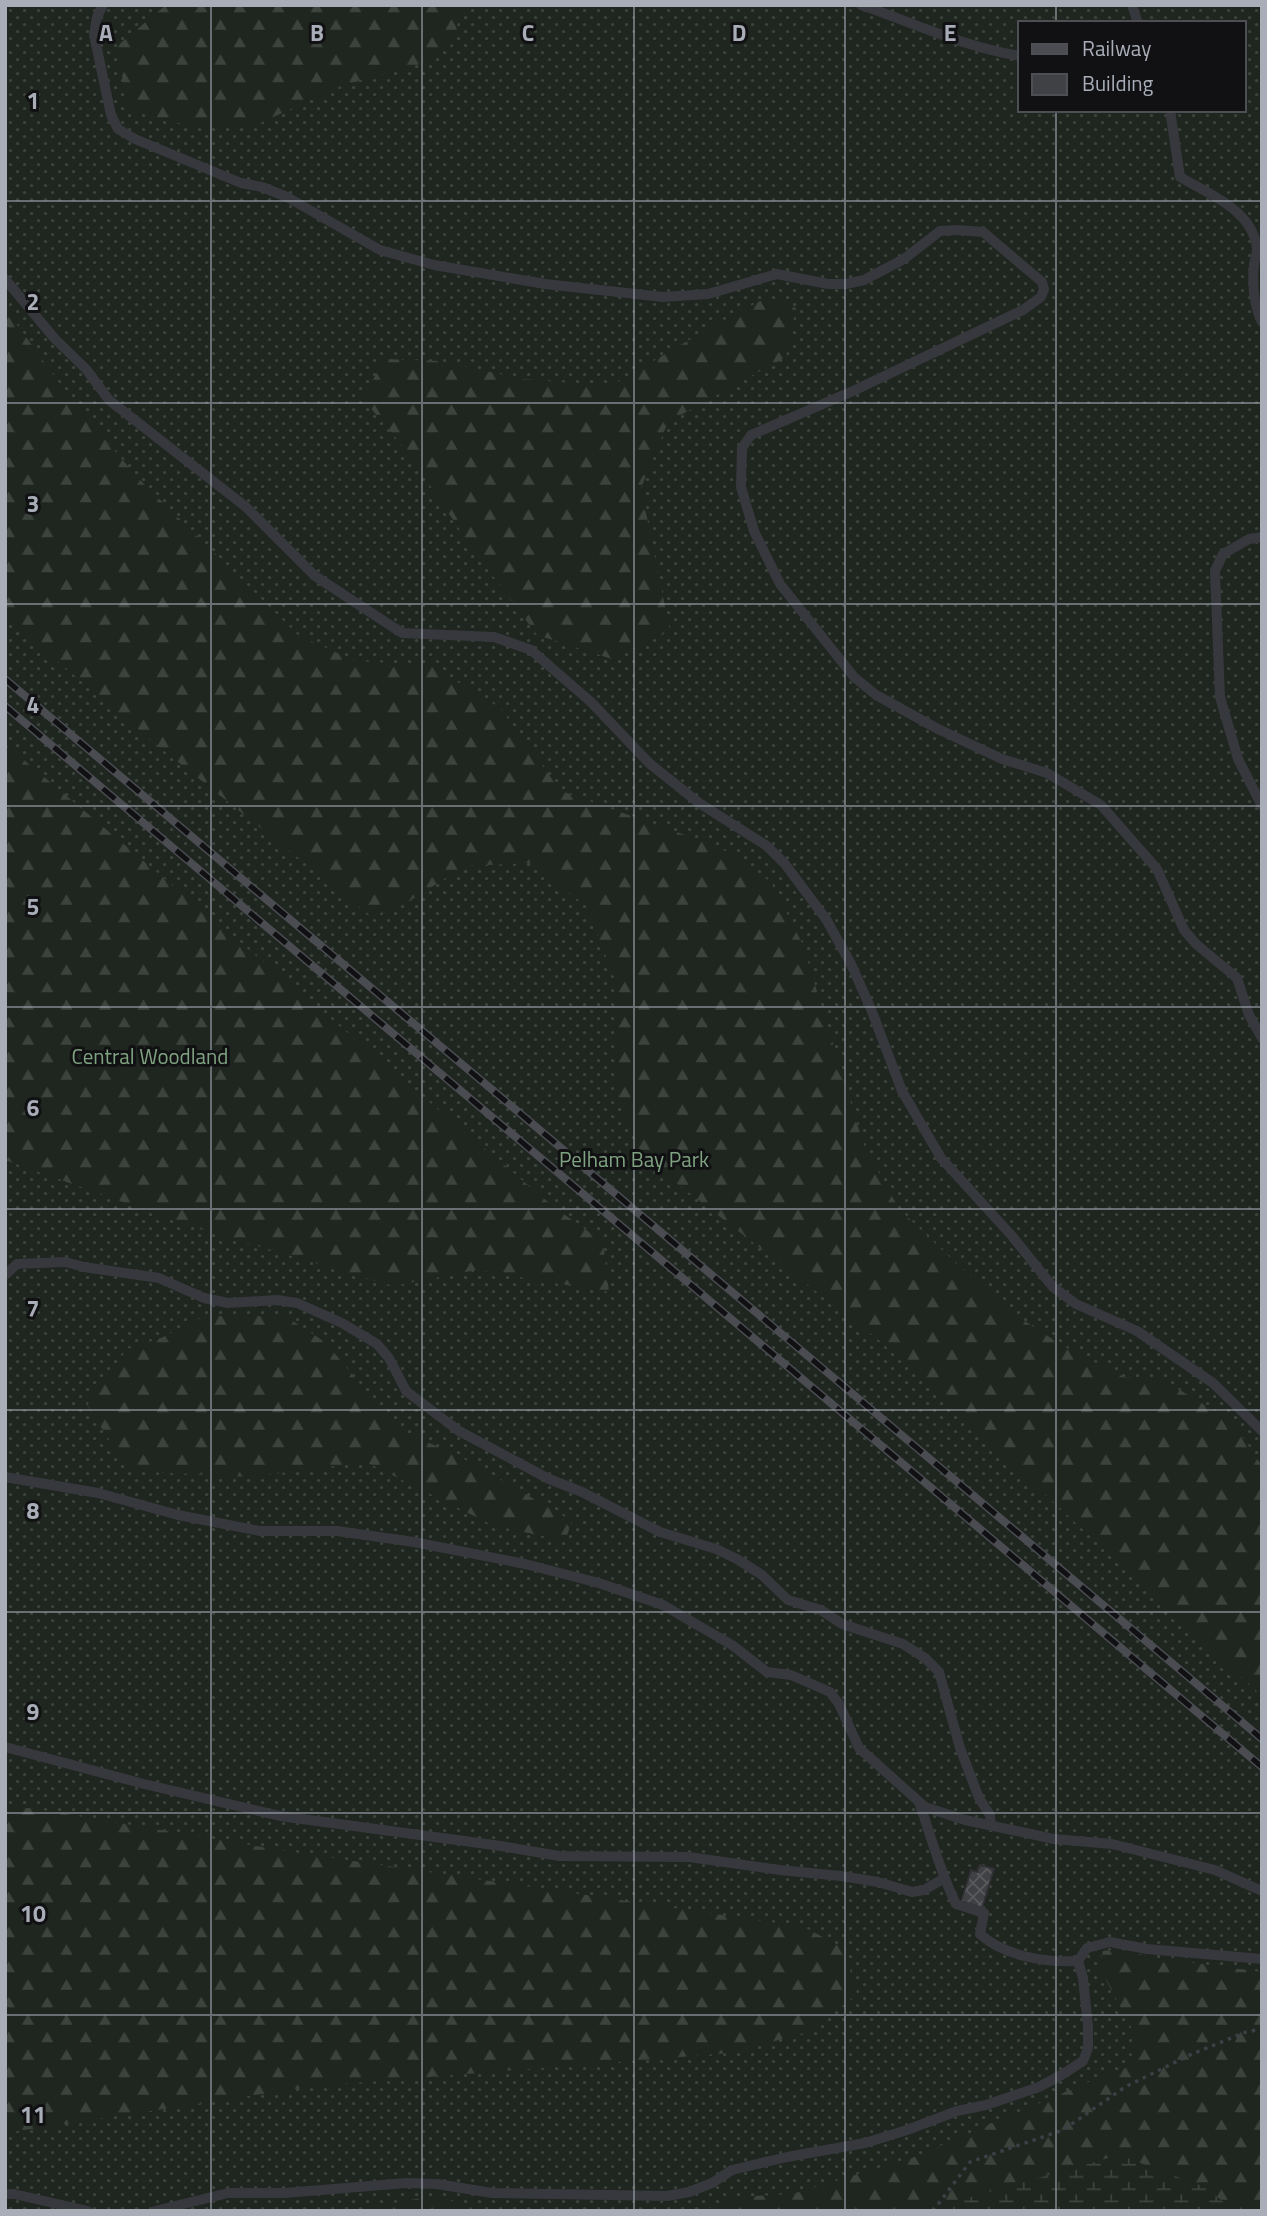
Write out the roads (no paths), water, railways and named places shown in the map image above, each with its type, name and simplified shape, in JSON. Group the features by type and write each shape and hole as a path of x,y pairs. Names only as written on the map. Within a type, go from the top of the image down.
{"lane":[{"path":"103,5 97,17 94,35 111,115 118,129 146,144 241,183 262,187 286,197 318,213 363,242 404,257 434,265 545,284 663,297 708,294 777,274 828,284 864,280 904,259 940,231 958,230 983,232 1031,271 1042,282 1044,289 1041,297 1023,310 853,391 751,435 742,448 741,487 751,520 780,584 854,677 876,695 938,729 1002,758 1047,773 1101,805 1157,869 1184,930 1196,944 1237,978 1249,1015 1262,1038"},
{"path":"861,5 937,35 1018,55"},
{"path":"1170,112 1180,177 1221,199 1250,229 1257,248 1254,265 1254,306 1262,323"},
{"path":"5,279 55,339 86,369 109,400 246,507 315,576 402,633 494,637 531,650 591,702 649,764 699,803 767,846 785,864 826,919 866,997 902,1091 941,1158 1012,1236 1052,1287 1076,1304 1137,1331 1213,1383 1262,1431"},
{"path":"1262,537 1249,540 1223,554 1215,571 1215,583 1220,697 1238,760 1262,806"},
{"path":"5,1275 17,1264 65,1262 159,1278 204,1298 228,1303 277,1300 297,1303 342,1322 377,1344 389,1359 406,1391 459,1432 660,1532 716,1549 737,1559 762,1576 788,1600 821,1610 842,1625 903,1644 925,1658 939,1672 964,1760 979,1798 990,1815 991,1826"},
{"path":"5,1476 98,1493 178,1515 260,1531 337,1531 414,1542 525,1564 598,1583 663,1605 732,1645 767,1672 791,1675 830,1692 839,1704 859,1748 925,1807 991,1826 1054,1839 1112,1844 1215,1870 1262,1891"},
{"path":"5,1747 280,1816 490,1844 533,1853 559,1856 689,1857 841,1876 878,1882 912,1892 925,1890 943,1879"},
{"path":"919,1802 943,1879 956,1904 984,1913 980,1934 991,1944 1035,1958 1058,1962 1078,1961"},
{"path":"1078,1961 1087,1948 1110,1942 1147,1949 1262,1959"},
{"path":"155,2211 228,2193 285,2193 405,2183 437,2184 492,2193 667,2196 689,2192 712,2183 732,2170 865,2143 957,2110 986,2105 1039,2087 1063,2074 1083,2061 1088,2048 1083,1978 1078,1961"},
{"path":"5,2194 88,2211"}],"railway":[{"path":"5,679 1262,1739"},
{"path":"5,706 1262,1767"}],"park label":[{"name":"Central Woodland","path":"150,1057"},
{"name":"Pelham Bay Park","path":"634,1160"}]}
